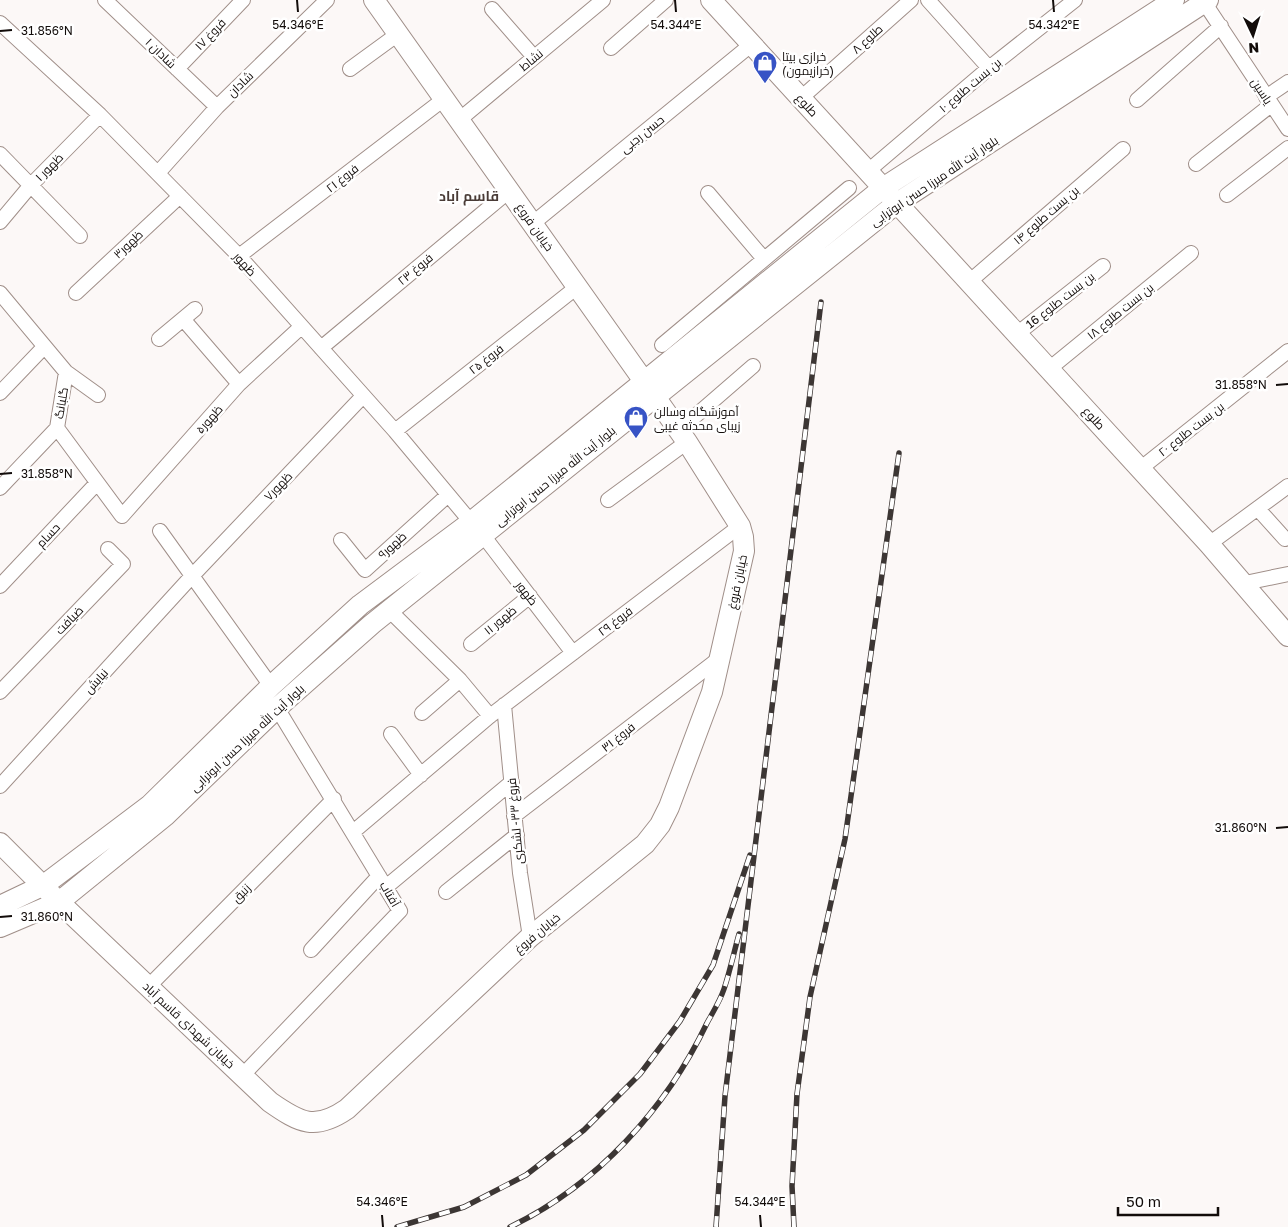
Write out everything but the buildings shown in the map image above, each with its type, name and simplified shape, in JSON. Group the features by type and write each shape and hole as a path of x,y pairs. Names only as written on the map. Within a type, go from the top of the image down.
{"main road":[{"name":"خیابان فروغ","path":"331,1120 347,1109 530,937 645,844 660,825 697,737 721,657 744,551 740,526 682,436 374,0"},
{"name":"بلوار آیت الله میرزا حسن ابوترابی","path":"649,390 700,325 832,229 883,188 1174,0"},
{"name":"بلوار آیت الله میرزا حسن ابوترابی","path":"0,927 59,902 165,816 277,708 389,610 477,528 649,390 897,203 1205,1"},
{"name":"طلوع","path":"719,3 752,44 1209,544 1288,636"},
{"name":"بلوار آیت الله میرزا حسن ابوترابی","path":"0,906 44,885 150,805 271,686 360,606 477,528"},
{"path":"0,843 44,885"},
{"name":"خیابان شهدای قاسم آباد","path":"44,885 59,902 270,1102 295,1120 314,1123 331,1120"}],"street":[{"name":"شادان ۱","path":"105,0 217,107"},
{"name":"فروغ ۱۷","path":"177,69 243,0"},
{"name":"شادان","path":"158,173 217,107 327,0"},
{"path":"611,48 666,0"},
{"name":"طلوع ۸","path":"801,98 910,0"},
{"path":"928,0 989,68"},
{"name":"بن بست طلوع ۱۰","path":"868,171 989,68 1075,0"},
{"name":"یاسین","path":"1205,1 1268,101 1288,129"},
{"name":"نشاط","path":"459,120 534,57 595,2"},
{"path":"492,9 534,57"},
{"name":"ظهور","path":"0,23 100,115 239,256 395,431 477,528 573,653"},
{"path":"1137,100 1221,26"},
{"path":"350,69 398,34"},
{"name":"حسن رجبی","path":"532,224 752,44"},
{"path":"1196,164 1288,82"},
{"name":"فروغ ۲۱","path":"239,256 444,99"},
{"name":"ظهور ۱","path":"0,222 31,185 100,115"},
{"path":"1227,195 1288,148"},
{"name":"بن بست طلوع ۱۴","path":"969,282 1123,149"},
{"path":"0,154 80,236"},
{"path":"662,345 700,325 764,259 849,188"},
{"name":"فروغ ۲۳","path":"321,348 509,191"},
{"path":"708,193 764,259"},
{"name":"ظهور۳","path":"76,293 180,196"},
{"path":"818,214 832,229"},
{"name":"بن بست طلوع ۱۸","path":"1049,369 1191,253"},
{"name":"بن بست طلوع 16","path":"1017,334 1102,266"},
{"name":"فروغ ۲۵","path":"395,431 577,287"},
{"name":"گلبانگ","path":"0,293 66,372 57,428 96,484 122,516"},
{"path":"159,339 195,309"},
{"path":"183,319 239,384"},
{"name":"ظهور۵","path":"122,516 239,384 301,327"},
{"path":"0,393 44,346"},
{"name":"بن بست طلوع ۲۰","path":"1140,469 1288,351"},
{"path":"608,500 682,436 753,366"},
{"path":"66,372 98,395"},
{"name":"ظهور۷","path":"192,576 363,396"},
{"path":"0,488 57,428"},
{"name":"حسام","path":"0,586 96,484"},
{"path":"1209,544 1288,486"},
{"name":"ظهور۹","path":"341,540 365,570 448,495"},
{"path":"1258,509 1285,540"},
{"name":"فروغ ۲۹","path":"354,832 490,716 740,526"},
{"path":"160,531 271,686"},
{"name":"ضیافت","path":"0,692 123,564 108,549"},
{"path":"1244,583 1288,574"},
{"name":"نيايش","path":"0,786 192,576"},
{"name":"ظهور ۱۱","path":"471,644 530,596"},
{"path":"389,610 460,680 490,716"},
{"name":"فروغ ۳۱","path":"514,816 721,657"},
{"path":"422,713 460,680"},
{"name":"فروغ ۳۳- لشکری","path":"504,705 514,816 530,937"},
{"name":"آفتاب","path":"242,1076 400,911 354,832 277,708"},
{"path":"391,734 421,775"},
{"path":"311,950 382,881 512,782"},
{"name":"زنبق","path":"148,987 334,799"},
{"path":"446,892 517,835"}],"railway":[{"path":"716,1227 725,1096 821,302"},
{"path":"794,1227 792,1186 797,1094 810,997 845,839 899,453"},
{"path":"397,1227 464,1207 526,1175 584,1130 640,1074 680,1021 713,965 750,855"},
{"path":"510,1227 542,1210 572,1190 626,1142 650,1114 690,1055 718,1002 726,982 739,934"}],"place":[{"name":"خرازی بیتا (خرازیمون)","path":"765,84"},
{"name":"آموزشگاه وسالن زیبای محدثه غیبی","path":"636,439"}],"district":[{"name":"قاسم آباد","path":"469,195"}]}
